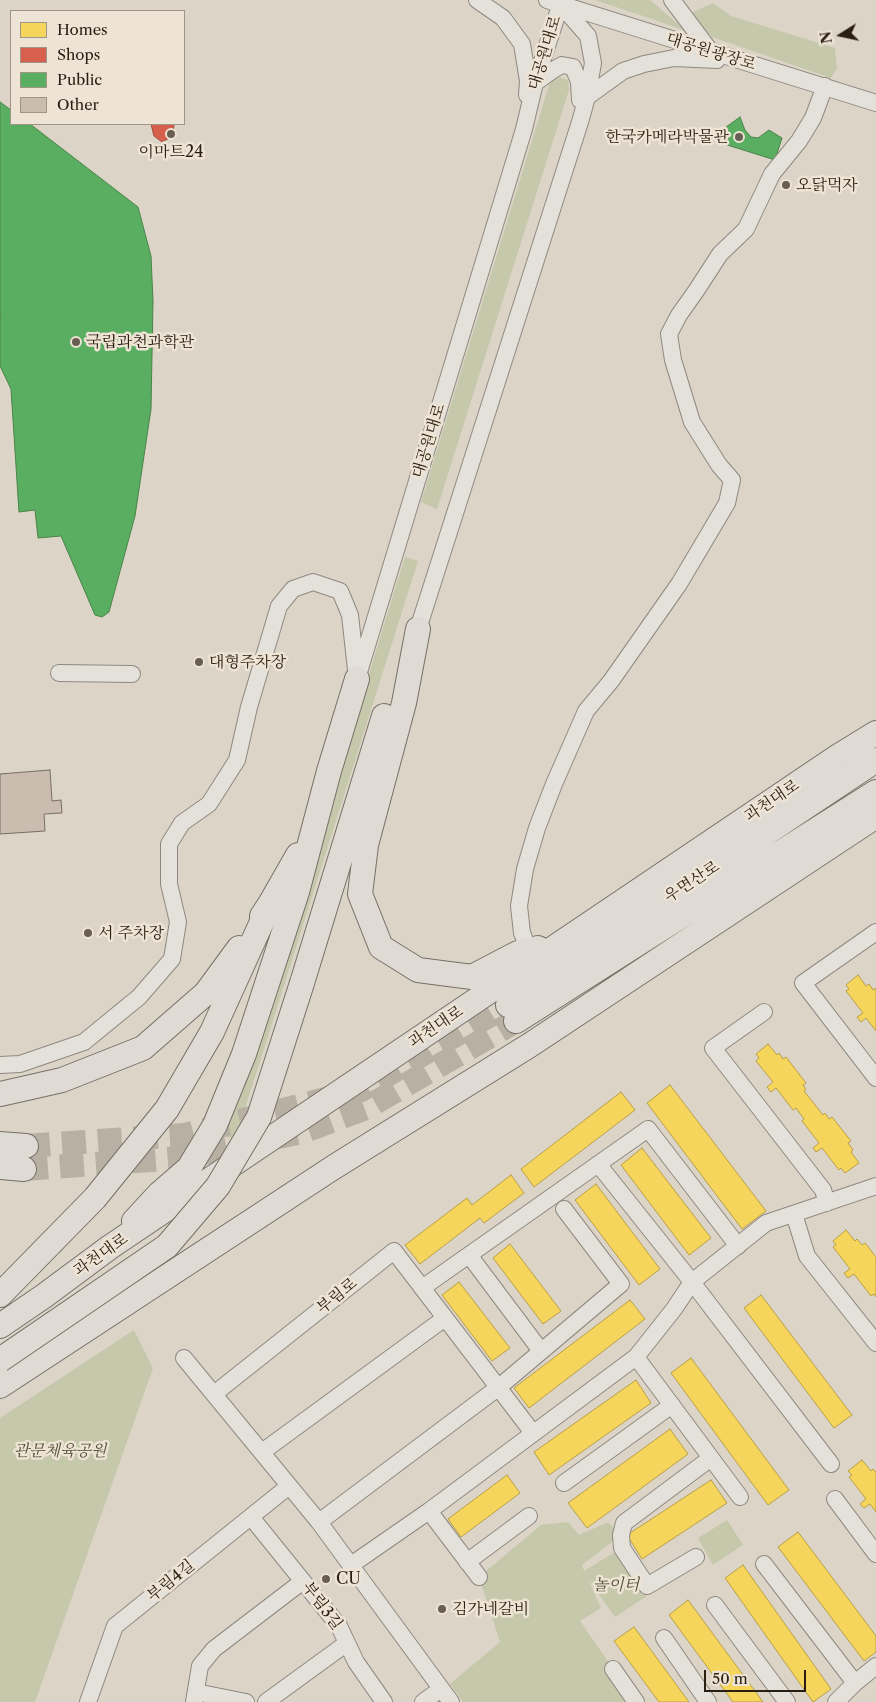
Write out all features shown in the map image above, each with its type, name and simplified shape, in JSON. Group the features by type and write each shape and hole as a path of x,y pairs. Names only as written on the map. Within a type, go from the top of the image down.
{"highway":[{"path":"418,629 404,703 366,845 360,894 381,948 418,970 472,977 518,954 566,939"},
{"path":"0,1360 167,1246 218,1186 259,1117 403,653 418,629"},
{"path":"110,1247 160,1193 189,1168 215,1125 244,1054 297,892 329,771 357,679"},
{"name":"과천대로","path":"0,1326 110,1247 837,757 876,733"},
{"name":"우면산로","path":"876,760 512,1013 876,792"},
{"path":"0,1386 334,1167 530,1045 876,816"},
{"path":"0,1295 94,1198 167,1109 212,1032 270,904 315,822"},
{"path":"0,1094 62,1080 142,1048 206,993 270,904"},
{"path":"0,1144 25,1158 0,1167"},
{"path":"0,1314 44,1296"}],"street":[{"path":"477,0 503,18 522,44 528,81 524,129"},
{"path":"672,0 710,52"},
{"name":"대공원대로","path":"357,679 524,129 556,1"},
{"name":"대공원대로","path":"418,629 587,97 593,63 588,36 556,1"},
{"name":"대공원광장로","path":"556,1 710,52 876,103"},
{"path":"587,97 622,71 644,64 674,58 744,62"},
{"path":"535,83 562,65 573,66 579,82 580,122"},
{"path":"530,950 522,933 518,906 525,869 537,828 586,711 611,681 679,584 727,503 732,480 719,465 692,422 673,360 669,334 679,314 720,254 746,229 772,174 799,141 813,118 825,86"},
{"path":"0,1064 20,1064 84,1042 139,997 172,959 178,922 169,884 169,844 182,823 209,804 237,760 249,707 279,606 293,589 313,582 340,591 350,615 357,679"},
{"path":"60,673 132,674"},
{"path":"876,932 803,983 876,1078"},
{"path":"764,1012 714,1048 823,1190 827,1203"},
{"path":"422,1288 648,1129 738,1246"},
{"path":"598,1164 692,1282 831,1464"},
{"path":"351,1565 429,1511 636,1357 674,1309 692,1282 766,1223 876,1186"},
{"path":"319,1522 499,1387 621,1284 564,1209"},
{"path":"794,1214 808,1256 876,1343"},
{"name":"부림로","path":"214,1394 394,1251 533,1433"},
{"path":"469,1255 541,1352"},
{"path":"262,1452 445,1318"},
{"path":"636,1357 740,1497"},
{"path":"184,1358 319,1522 451,1702"},
{"path":"564,1483 672,1405"},
{"path":"696,1557 647,1586 622,1548 621,1536 624,1523 711,1458"},
{"name":"부림4길","path":"88,1702 115,1626 289,1486"},
{"path":"835,1499 876,1554"},
{"path":"429,1511 479,1577"},
{"name":"부림3길","path":"251,1516 339,1626 356,1662 384,1702"},
{"path":"467,1562 529,1516"},
{"path":"764,1564 854,1683"},
{"path":"246,1702 195,1697 200,1666 214,1649 303,1580"},
{"path":"715,1605 788,1702"},
{"path":"664,1638 708,1702"},
{"path":"266,1702 347,1642"},
{"path":"836,1702 854,1683 876,1666"},
{"path":"613,1670 636,1702"},
{"path":"423,1702 441,1689"}],"green space":[{"path":"595,0 650,0 686,31 649,18"},
{"path":"713,3 731,16 835,48 837,68 831,78 712,37 691,13"},
{"path":"559,77 568,80 569,90 437,509 421,502 550,82"},
{"path":"405,557 418,561 257,1071 235,1139 219,1135 318,839"},
{"name":"관문체육공원","path":"134,1330 153,1368 35,1702 0,1702 0,1418"},
{"path":"727,1520 743,1545 713,1565 698,1538"},
{"name":"놀이터","path":"568,1522 579,1535 608,1522 621,1535 582,1565 584,1571 615,1552 647,1596 615,1617 588,1579 601,1608 580,1621 636,1702 463,1702 450,1684 500,1642 479,1577 541,1525"}],"building: Homes":[{"path":"858,975 866,986 869,984 873,990 876,988 876,1031 866,1018 861,1022 857,1017 863,1013 846,991 849,989 846,985"},
{"path":"768,1044 777,1055 779,1053 783,1059 786,1057 806,1083 803,1085 806,1090 804,1091 823,1115 825,1113 829,1119 832,1117 851,1141 848,1143 853,1150 851,1152 859,1163 845,1173 841,1168 839,1170 822,1148 816,1152 813,1148 819,1143 802,1121 804,1119 796,1108 793,1110 776,1088 771,1092 767,1087 773,1082 756,1061 759,1058 756,1054"},
{"path":"670,1085 766,1211 742,1229 647,1103"},
{"path":"621,1092 635,1110 534,1187 521,1169"},
{"path":"642,1148 711,1238 689,1255 621,1165"},
{"path":"511,1175 524,1193 484,1223 480,1218 420,1264 405,1245 467,1198 472,1205"},
{"path":"596,1184 660,1269 639,1285 575,1200"},
{"path":"846,1230 855,1241 857,1239 862,1245 865,1243 876,1257 876,1297 874,1294 871,1296 854,1274 848,1278 844,1273 850,1269 833,1247 836,1245 833,1241"},
{"path":"510,1244 561,1311 543,1324 493,1258"},
{"path":"459,1282 510,1348 492,1361 442,1295"},
{"path":"761,1295 852,1415 834,1428 744,1308"},
{"path":"630,1300 645,1319 529,1408 514,1388"},
{"path":"691,1358 789,1490 768,1505 671,1373"},
{"path":"636,1380 651,1403 549,1475 534,1452"},
{"path":"670,1429 688,1454 587,1528 568,1503"},
{"path":"862,1460 871,1471 873,1469 876,1472 876,1512 870,1504 864,1508 860,1504 866,1499 849,1477 852,1475 848,1471"},
{"path":"507,1475 520,1493 461,1537 448,1519"},
{"path":"711,1480 727,1503 642,1559 627,1535"},
{"path":"798,1532 876,1636 876,1652 864,1661 778,1547"},
{"path":"743,1565 831,1689 813,1702 725,1578"},
{"path":"688,1600 763,1702 733,1702 669,1615"},
{"path":"634,1627 689,1702 659,1702 614,1641"}],"building: Shops":[{"path":"151,125 174,125 173,136 162,142 154,136"}],"building: Public":[{"name":"국립과천과학관","path":"0,102 10,109 10,125 31,125 138,207 151,256 153,301 151,409 135,516 109,612 102,617 95,615 61,536 38,538 35,510 19,512 11,389 0,366"},
{"path":"740,117 745,130 751,137 758,138 769,130 782,138 775,160 721,143 722,130"}],"building: Other":[{"path":"50,770 52,801 61,800 62,813 44,814 45,831 0,834 0,774"}],"tunnel":[{"path":"26,1146 185,1135 361,1090 508,1005"},
{"path":"24,1169 180,1158 302,1132 366,1108 516,1021"}],"place":[{"name":"이마트24","path":"171,134"},
{"name":"한국카메라박물관","path":"739,137"},
{"name":"오닭먹자","path":"786,185"},
{"name":"국립과천과학관","path":"76,342"},
{"name":"대형주차장","path":"199,662"},
{"name":"서 주차장","path":"88,933"},
{"name":"CU","path":"326,1579"},
{"name":"김가네갈비","path":"442,1609"}]}
